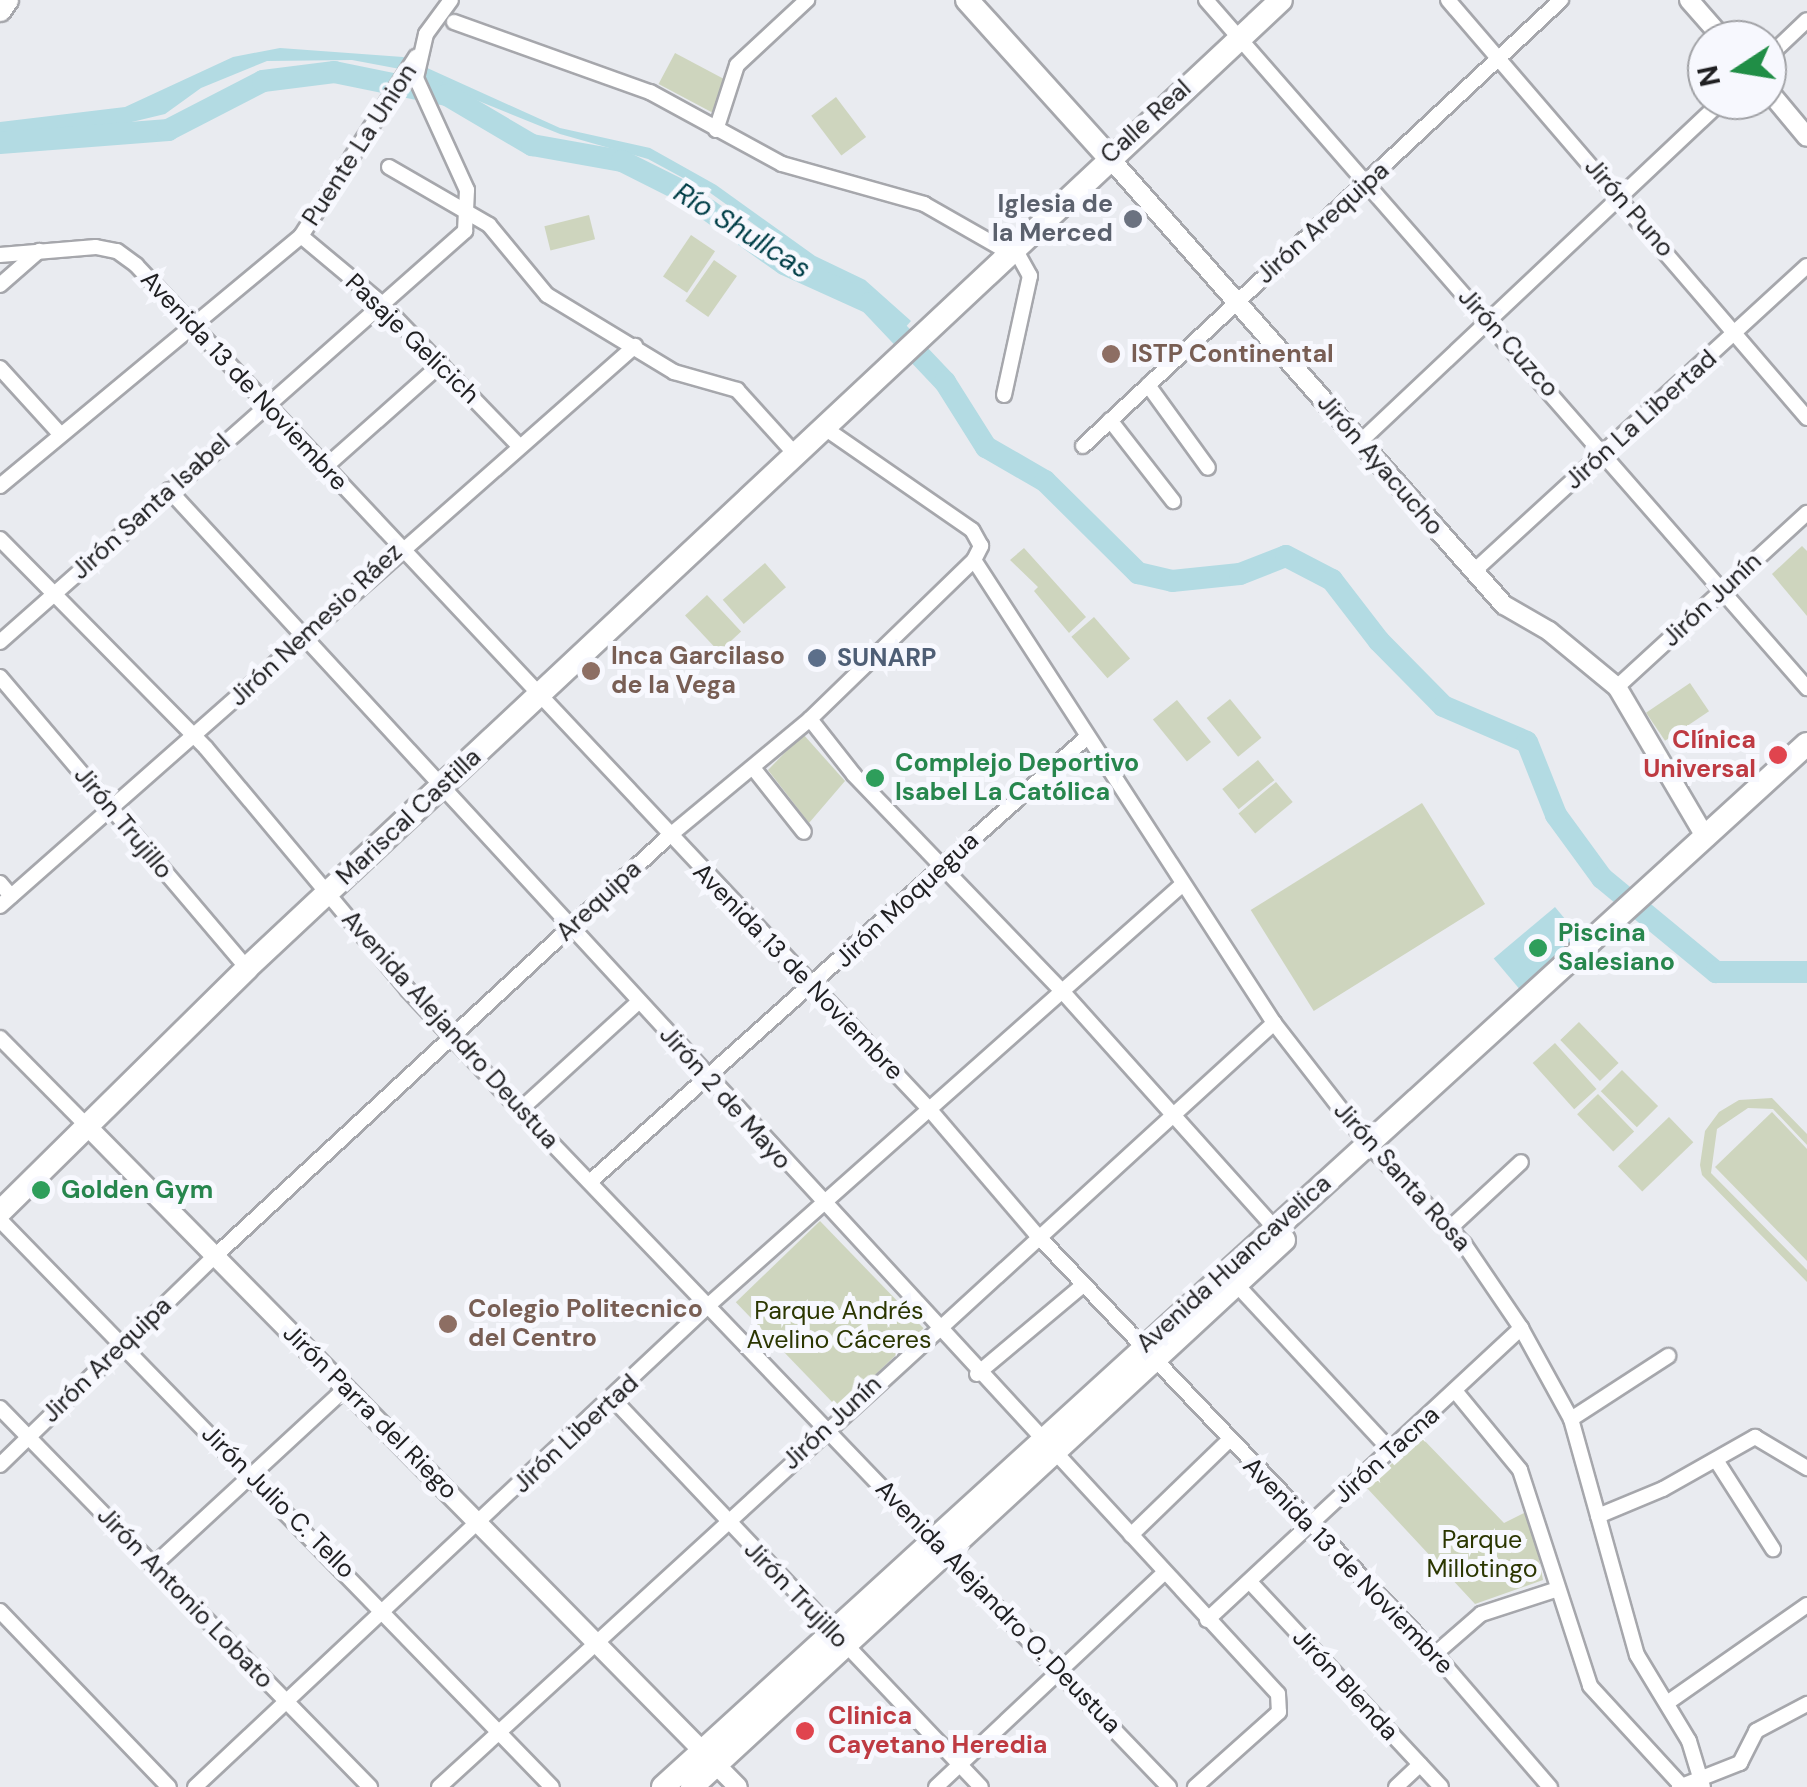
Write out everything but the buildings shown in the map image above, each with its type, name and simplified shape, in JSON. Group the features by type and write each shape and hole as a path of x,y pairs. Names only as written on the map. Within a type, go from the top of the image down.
{"main road":[{"path":"0,10 8,0"},
{"name":"Calle Real","path":"823,427 1108,156 1280,0"},
{"name":"Jirón Ayacucho","path":"969,1 1108,156"},
{"name":"Mariscal Castilla","path":"0,1212 247,968 823,427"},
{"name":"Avenida Huancavelica","path":"663,1787 709,1758 1279,1233 1582,965 1807,744"},
{"name":"Avenida Huancavelica","path":"1699,850 1807,764"},
{"name":"Avenida Huancavelica","path":"1147,1353 1236,1284 1279,1233"},
{"name":"Avenida Huancavelica","path":"692,1787 709,1758"}],"street":[{"name":"Puente La Union","path":"0,486 301,236 451,0"},
{"path":"716,130 737,65 807,0"},
{"name":"Jirón Cuzco","path":"1206,0 1365,186 1605,452 1807,688"},
{"name":"Jirón Puno","path":"1448,0 1807,418"},
{"name":"Jirón Arequipa","path":"1083,446 1561,0"},
{"path":"1689,0 1706,20"},
{"path":"1787,39 1807,20"},
{"path":"454,22 650,92 716,130 827,180 924,204 1007,253 1030,276 1004,395"},
{"path":"418,54 420,94 467,190 468,209"},
{"path":"1787,113 1807,137"},
{"path":"1361,441 1703,120"},
{"name":"Jirón Ayacucho","path":"1108,156 1504,605 1549,631 1617,687 1699,850"},
{"path":"389,168 468,209 546,295 674,372 737,390 795,454"},
{"name":"Jirón Santa Isabel","path":"0,642 465,231 468,209"},
{"name":"Pasaje Gelicich","path":"301,236 381,303 518,446"},
{"path":"0,285 39,251"},
{"name":"Avenida 13 de Noviembre","path":"0,255 117,251 196,326 668,837 930,1111 1036,1234 1228,1441 1435,1654 1544,1785"},
{"name":"Jirón La Libertad","path":"1473,572 1807,266"},
{"path":"0,272 0,285"},
{"name":"Jirón Nemesio Ráez","path":"5,901 108,805 193,740 302,634 634,346"},
{"path":"324,468 441,364"},
{"path":"0,368 60,434"},
{"path":"1148,385 1208,468"},
{"path":"1110,420 1173,501"},
{"name":"Jirón Santa Rosa","path":"823,427 972,530 978,553 1087,738 1274,1023 1372,1149 1450,1228 1521,1328 1571,1419 1637,1655 1667,1703 1703,1782"},
{"name":"Jirón 2 de Mayo","path":"169,490 1282,1704 1195,1787"},
{"name":"Jirón Junín","path":"1617,687 1807,513"},
{"name":"Avenida Alejandro Deustua","path":"0,539 193,740 520,1110 828,1427"},
{"name":"Arequipa","path":"215,1256 668,837 810,719 978,553"},
{"name":"Jirón Trujillo","path":"0,677 247,968"},
{"path":"810,719 854,775 944,864 1279,1233"},
{"name":"Jirón Moquegua","path":"590,1182 705,1076 814,986 1087,738"},
{"path":"754,769 804,832"},
{"path":"0,883 5,901"},
{"name":"Jirón Libertad","path":"195,1787 284,1699 482,1524 614,1400 710,1303 1183,884"},
{"path":"520,1110 637,1002"},
{"name":"Jirón Junín","path":"438,1787 1036,1234 1274,1023"},
{"name":"Jirón Parra del Riego","path":"0,1038 738,1787"},
{"path":"1450,1228 1521,1162"},
{"name":"Jirón Julio C. Tello","path":"0,1220 385,1609 552,1787"},
{"name":"Jirón Arequipa","path":"0,1465 215,1256"},
{"path":"1236,1284 1390,1450"},
{"path":"977,1374 1083,1285"},
{"name":"Jirón Tacna","path":"1207,1620 1521,1328"},
{"path":"1571,1419 1668,1356"},
{"path":"153,1566 346,1388"},
{"path":"1456,1392 1514,1455 1590,1686 1680,1786 1703,1782 1740,1763 1750,1736 1807,1704"},
{"name":"Jirón Trujillo","path":"614,1400 981,1787"},
{"name":"Jirón Antonio Lobato","path":"0,1408 370,1787"},
{"name":"Avenida Alejandro O. Deustua","path":"828,1427 1169,1787"},
{"path":"1598,1516 1760,1438 1807,1468"},
{"path":"1131,1535 1228,1441"},
{"path":"1716,1460 1773,1548"},
{"path":"936,1787 1062,1674 1164,1573"},
{"name":"Jirón Blenda","path":"1250,1582 1441,1787"},
{"path":"1435,1654 1482,1614 1558,1589"},
{"path":"1667,1703 1807,1605"},
{"path":"0,1611 169,1787"},
{"path":"1396,1787 1420,1765"}],"green space":[{"path":"675,53 732,83 715,114 659,84"},
{"path":"836,97 866,137 841,156 811,116"},
{"path":"589,215 595,239 550,250 544,226"},
{"path":"691,235 715,251 687,293 663,276"},
{"path":"714,260 737,276 708,317 685,301"},
{"path":"1802,546 1807,551 1807,616 1772,574"},
{"path":"1024,548 1086,617 1069,633 1034,591 1038,587 1010,560"},
{"path":"765,563 786,587 744,624 723,600"},
{"path":"707,595 741,632 719,652 685,615"},
{"path":"1094,617 1130,659 1107,678 1071,637"},
{"path":"1690,683 1709,711 1665,741 1646,713"},
{"path":"1230,699 1261,738 1238,757 1207,718"},
{"path":"1177,700 1211,742 1187,761 1153,720"},
{"path":"803,734 845,781 809,823 768,770"},
{"path":"1258,760 1274,780 1239,809 1222,789"},
{"path":"1276,782 1293,802 1255,833 1238,813"},
{"path":"1422,803 1485,904 1314,1011 1251,910"},
{"path":"1579,1022 1619,1063 1600,1081 1560,1040"},
{"path":"1555,1043 1596,1089 1574,1109 1533,1063"},
{"path":"1622,1070 1658,1106 1637,1127 1601,1091"},
{"path":"1598,1094 1634,1131 1613,1152 1577,1114"},
{"path":"1772,1098 1807,1134 1807,1145 1773,1109 1748,1108 1717,1129 1711,1173 1807,1270 1807,1282 1702,1175 1700,1165 1705,1131 1719,1112 1739,1100"},
{"path":"1772,1112 1807,1149 1807,1261 1715,1167"},
{"path":"1669,1117 1693,1142 1642,1191 1618,1166"},
{"name":"Parque Andrés Avelino Cáceres","path":"820,1221 924,1328 839,1409 736,1302"},
{"name":"Parque Millotingo","path":"1421,1437 1504,1523 1530,1510 1543,1580 1475,1604 1366,1487"}],"water":[{"path":"280,48 403,57 560,128 650,148 716,185 815,256 865,280 911,321 902,331 709,192 648,159 560,134 400,69 352,60 267,61 201,88 165,114 111,127 0,133 0,122 125,107 233,57"},
{"name":"Piscina Salesiano","path":"1555,907 1581,938 1519,989 1494,958"}],"waterway":[{"name":"Río Shullcas","path":"0,143 168,130 263,81 334,72 447,95 532,145 622,161 680,190 784,264 870,303 945,382 986,447 1045,481 1138,573 1172,581 1240,574 1286,556 1332,580 1379,641 1443,706 1527,742 1556,815 1602,878 1716,972 1807,972"}],"place":[{"name":"Iglesia de la Merced","path":"1133,219"},
{"name":"ISTP Continental","path":"1111,354"},
{"name":"SUNARP","path":"817,658"},
{"name":"Inca Garcilaso de la Vega","path":"591,671"},
{"name":"Clínica Universal","path":"1778,755"},
{"name":"Complejo Deportivo Isabel La Católica","path":"875,778"},
{"name":"Piscina Salesiano","path":"1538,948"},
{"name":"Golden Gym","path":"41,1190"},
{"name":"Colegio Politecnico del Centro","path":"448,1324"},
{"name":"Clinica Cayetano Heredia","path":"805,1731"}]}
